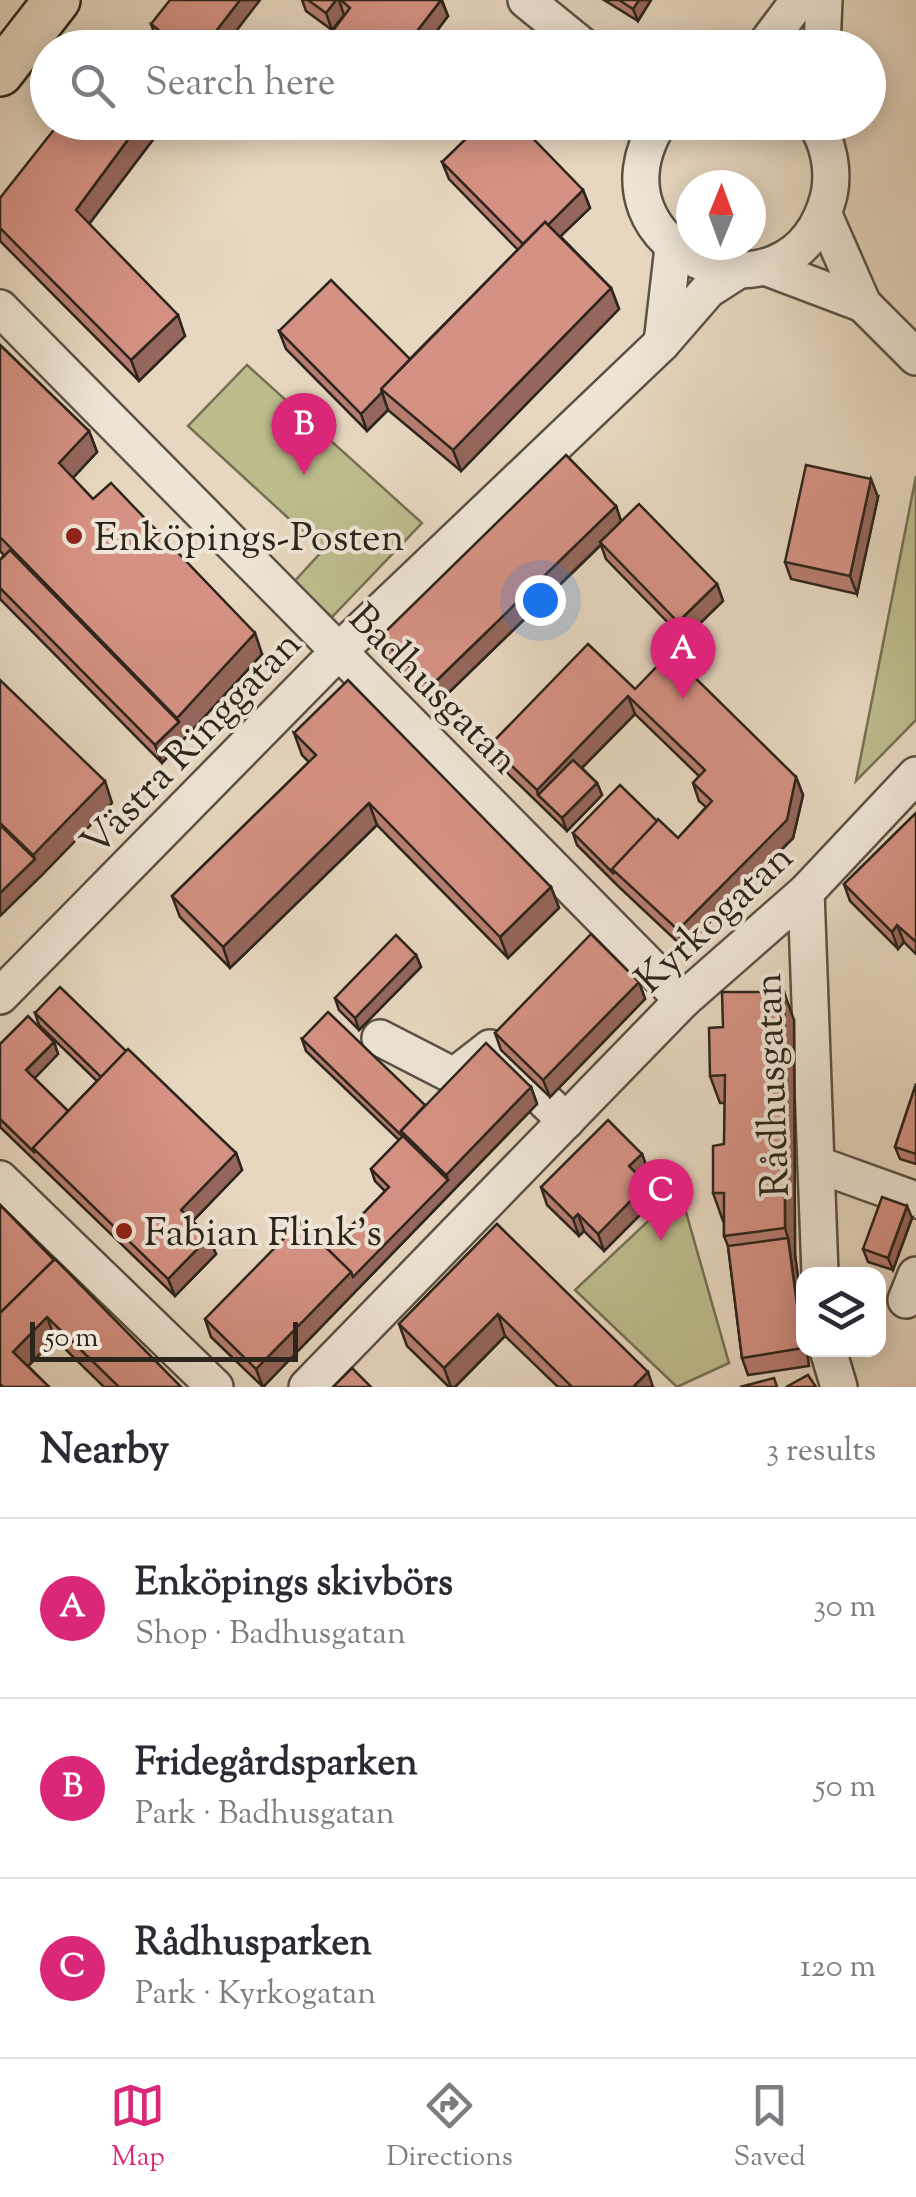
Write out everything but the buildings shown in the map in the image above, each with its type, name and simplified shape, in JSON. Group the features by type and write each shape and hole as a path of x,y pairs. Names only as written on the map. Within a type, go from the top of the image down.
{"main road":[{"path":"34,30 58,0"},
{"path":"0,73 30,35"}],"street":[{"path":"526,0 564,30"},
{"path":"776,30 799,0"},
{"path":"823,30 824,0"},
{"path":"647,140 642,191 652,222 673,248 704,266 751,270 863,304"},
{"path":"823,140 830,158 832,183 824,215 863,304 916,356"},
{"name":"Västra Ringgatan","path":"0,996 339,651 662,343 708,290 805,243 824,215"},
{"path":"662,343 673,248"},
{"name":"Badhusgatan","path":"0,308 683,1000"},
{"name":"Kyrkogatan","path":"307,1387 683,1000 806,892 916,776"},
{"name":"Rådhusgatan","path":"806,892 820,1267"},
{"path":"380,1038 454,1076 490,1048 566,1120"},
{"path":"816,1164 916,1200"},
{"path":"0,1180 216,1387"},
{"path":"830,1357 839,1387"}],"shaded area":[{"path":"247,365 422,523 332,617 292,584 323,550 188,426"},
{"path":"916,476 916,720 856,781"},
{"path":"680,1191 729,1363 677,1387 575,1290"}],"place":[{"name":"Fridegårdsparken","path":"304,475"},
{"name":"Enköpings-Posten","path":"74,536"},
{"name":"Enköpings skivbörs","path":"683,699"},
{"name":"Fabian Flink's","path":"124,1231"},
{"name":"Rådhusparken","path":"661,1241"}]}
